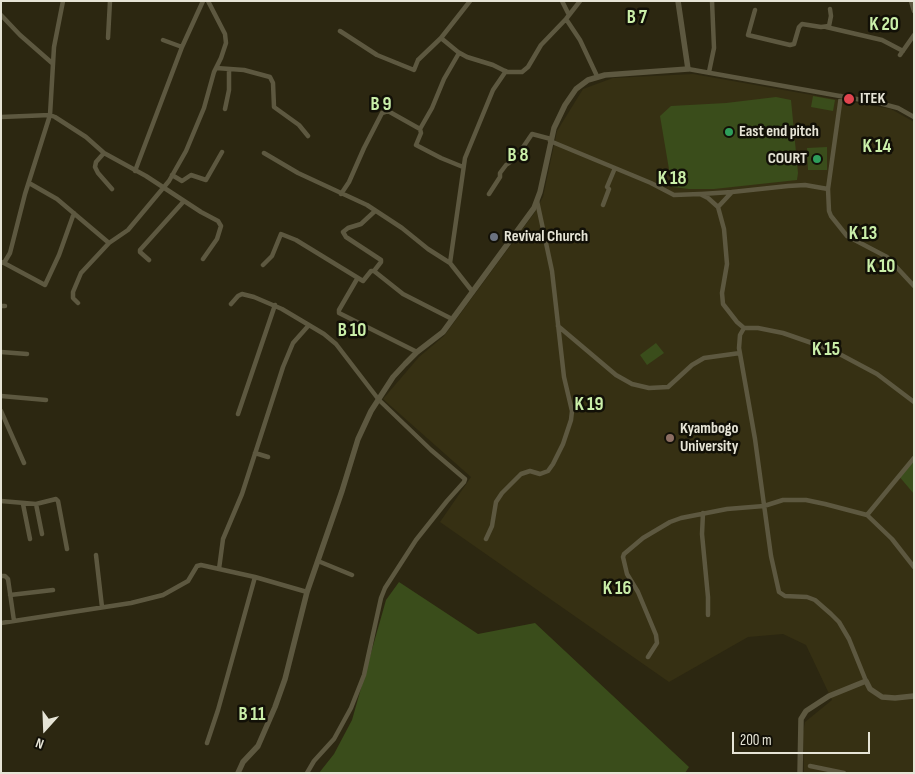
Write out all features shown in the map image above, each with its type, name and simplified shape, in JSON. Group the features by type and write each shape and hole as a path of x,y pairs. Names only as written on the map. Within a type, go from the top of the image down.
{"street":[{"path":"63,1 56,31 52,63 50,116 10,253 2,262 45,285 60,255 74,213"},
{"path":"108,38 110,1"},
{"path":"135,171 182,47 203,1"},
{"path":"78,303 73,298 73,292 80,273 109,243 128,230 163,188 181,160 200,118 224,49 226,37 208,1"},
{"path":"340,31 377,55 412,70 421,57 441,38 470,1"},
{"path":"562,1 569,15"},
{"path":"441,38 458,53 494,65 506,72 519,72 526,70 541,45 566,20 580,1"},
{"path":"678,1 688,70"},
{"path":"709,72 714,48 712,1"},
{"path":"911,1 914,11"},
{"path":"825,27 830,23 830,9"},
{"path":"755,10 748,35 790,46 794,44 799,27 802,24 825,27 882,40 901,53 914,35"},
{"path":"1,15 20,36 52,63"},
{"path":"566,20 580,40 597,76"},
{"path":"163,40 182,47"},
{"path":"458,53 420,130 421,133 416,144 418,147 463,167"},
{"path":"216,68 270,77 274,107 299,125 308,136"},
{"path":"225,109 229,90 229,69"},
{"path":"238,773 243,762 258,746 275,707 285,679 307,592 358,440 371,411 393,377 417,352 443,332 524,222 537,200 550,140 560,114 569,97 583,83 597,76 630,72 688,70 709,72 890,105 914,117"},
{"path":"450,263 465,158 490,97 506,72"},
{"path":"841,96 828,189 830,212 847,236 887,257 914,286"},
{"path":"341,194 349,182 382,113 388,111 420,130"},
{"path":"1,117 50,116 76,130 104,152 220,224 217,239 203,259"},
{"path":"489,194 506,164 515,159 532,134 550,140 674,195 732,192 788,186 828,189"},
{"path":"104,152 96,162 96,167 98,173 112,189"},
{"path":"172,175 182,182 191,175 206,180 222,152"},
{"path":"264,153 292,170 367,205 406,230 428,250 450,263 472,291"},
{"path":"603,205 609,190 607,187 615,168"},
{"path":"29,183 50,194 109,243"},
{"path":"718,207 732,192"},
{"path":"700,194 718,207 724,229 727,264 722,293 723,304 744,328 758,328 783,334 832,350 877,374 914,402"},
{"path":"486,539 492,526 496,502 502,493 526,471 540,474 548,471 554,464 569,430 572,411 564,377 552,271 537,200"},
{"path":"149,260 140,250 184,201"},
{"path":"263,265 272,256 282,234 296,240 363,282 371,271 374,271 381,260 346,237 343,233 348,228 361,224 375,211"},
{"path":"374,271 403,294 452,319"},
{"path":"357,279 339,313 417,352"},
{"path":"231,304 238,296 244,294 275,306 324,334 336,344 379,400 465,481 416,540 385,588 381,598 364,675 351,708 334,739 314,761 307,773"},
{"path":"238,414 275,306"},
{"path":"218,569 223,539 242,494 290,347 310,325"},
{"path":"558,326 616,375 632,384 649,388 668,387 692,365 704,358 740,353"},
{"path":"744,328 739,341 740,353 755,439 771,556 780,592 784,596 807,597 815,600 832,614 849,639 870,689 882,697 914,696"},
{"path":"1,352 27,354"},
{"path":"1,396 46,400"},
{"path":"1,411 24,463"},
{"path":"255,453 268,457"},
{"path":"867,515 914,458"},
{"path":"1,501 36,504 56,499 58,501 66,549"},
{"path":"648,657 657,643 656,635 649,615 624,566 623,555 643,538 670,522 703,512 764,506 783,500 806,500 867,515 892,539 914,567"},
{"path":"23,504 30,539"},
{"path":"36,504 42,534"},
{"path":"703,512 702,534 708,615"},
{"path":"96,555 102,607"},
{"path":"318,561 352,574"},
{"path":"1,623 131,603 163,595 188,581 199,565 255,577 307,592"},
{"path":"1,576 5,576 8,579 14,621"},
{"path":"207,743 255,577"},
{"path":"10,595 53,590"},
{"path":"800,773 800,724 803,715 828,696 866,681"},
{"path":"810,766 844,773"}],"shaded area":[{"name":"Kyambogo University","path":"693,74 891,109 914,122 914,773 804,773 803,733 805,722 832,700 806,645 783,634 748,637 669,682 440,522 471,477 383,399 419,357 444,336 535,212 543,197 557,131 583,89 613,78"}],"green space":[{"path":"813,96 835,100 833,111 811,107"},
{"name":"East end pitch","path":"776,97 791,100 798,173 797,180 714,189 672,187 660,116 671,106 726,103"},
{"name":"COURT","path":"827,147 827,170 808,170 807,148"},
{"path":"656,343 664,353 647,365 640,355"},
{"path":"914,458 914,494 898,475"},
{"path":"399,582 478,634 535,623 689,767 685,773 319,773 334,754 352,720 386,600"}],"place":[{"name":"ITEK","path":"849,99"},
{"name":"East end pitch","path":"729,132"},
{"name":"COURT","path":"817,159"},
{"name":"Revival Church","path":"494,237"},
{"name":"Kyambogo University","path":"670,438"}],"district":[{"name":"B 7","path":"637,18"},
{"name":"K 20","path":"884,25"},
{"name":"B 9","path":"381,105"},
{"name":"K 14","path":"877,147"},
{"name":"B 8","path":"518,156"},
{"name":"K 18","path":"672,179"},
{"name":"K 13","path":"863,234"},
{"name":"K 10","path":"881,267"},
{"name":"B 10","path":"352,331"},
{"name":"K 15","path":"826,350"},
{"name":"K 19","path":"589,405"},
{"name":"K 16","path":"617,589"},
{"name":"B 11","path":"252,715"}]}
